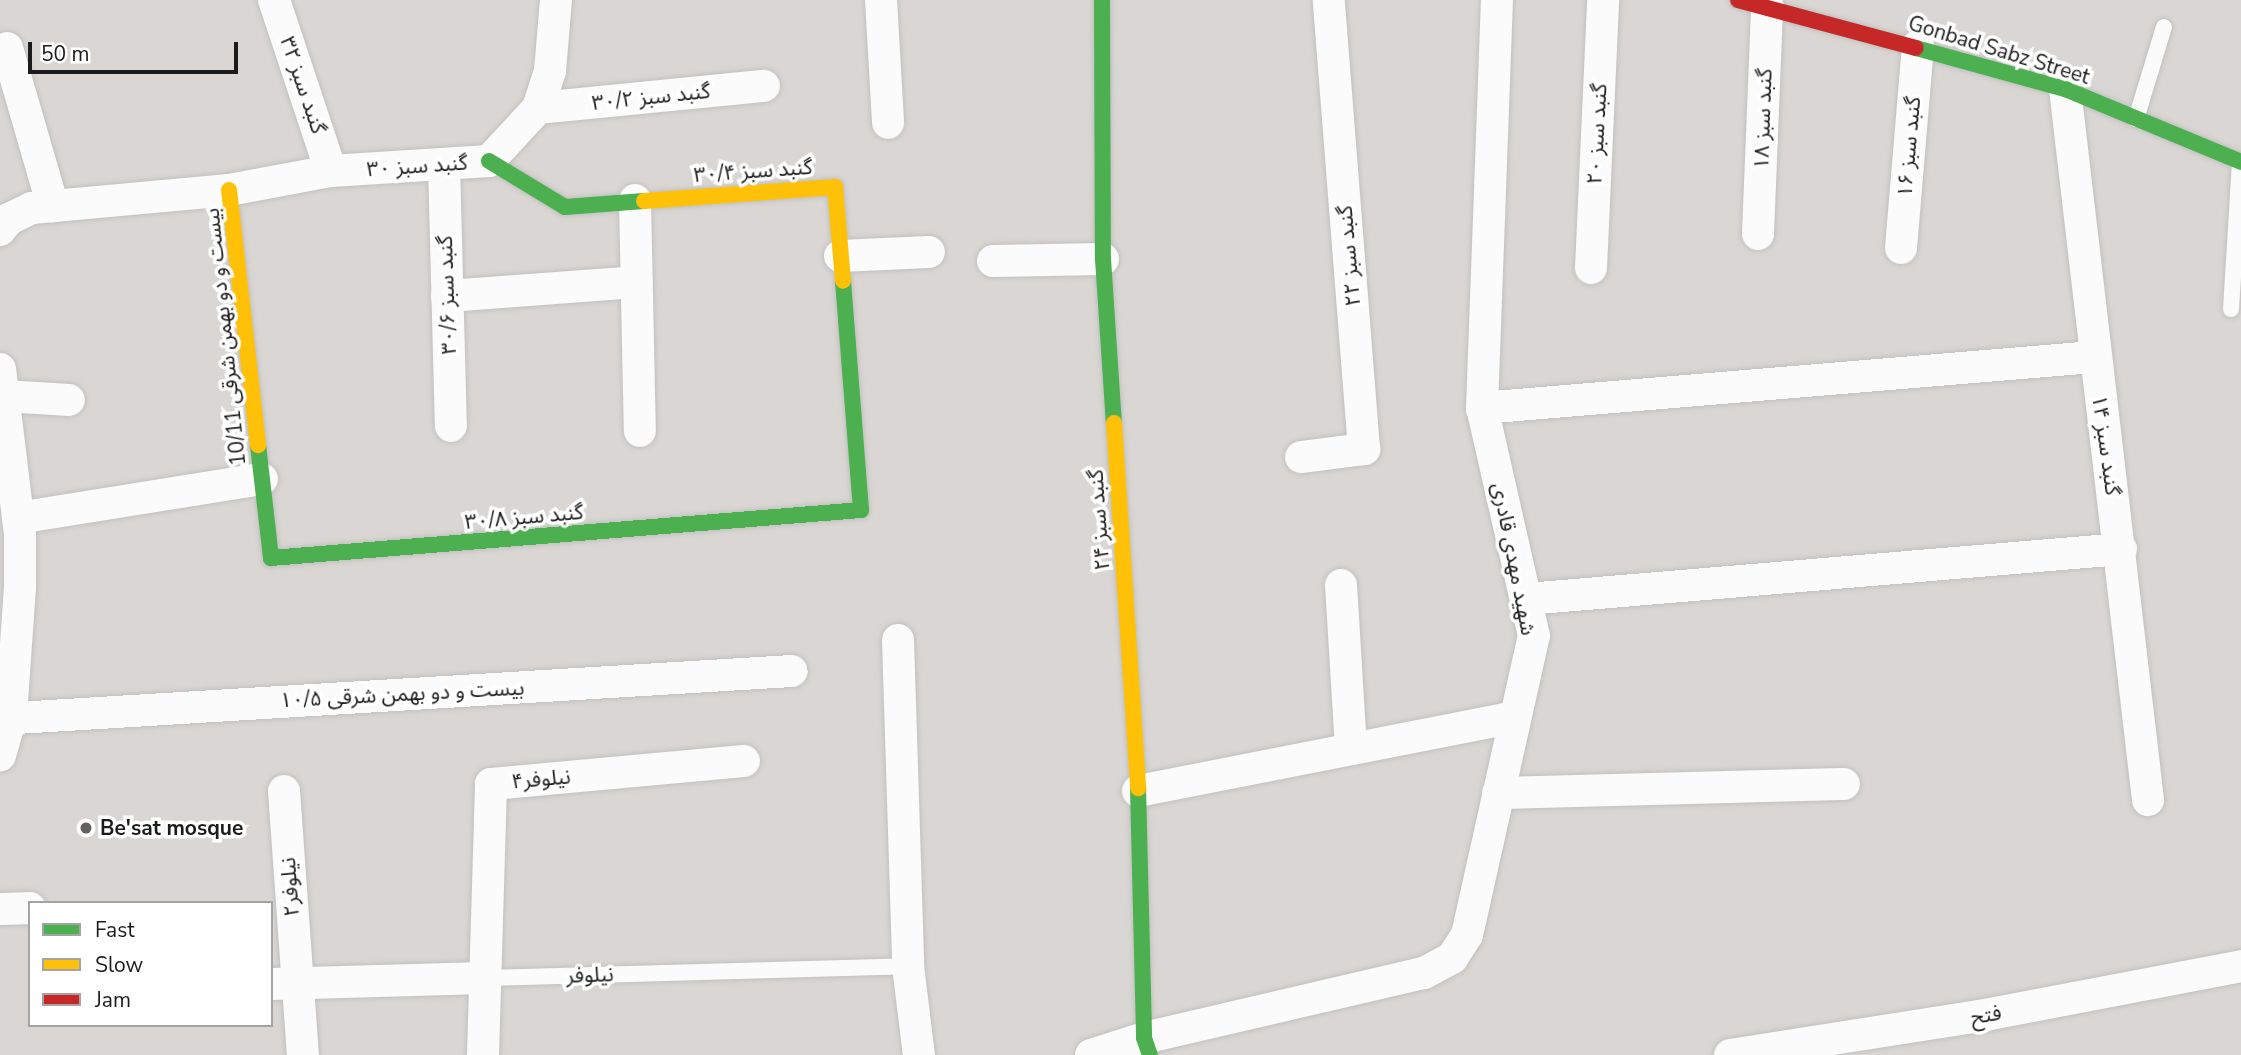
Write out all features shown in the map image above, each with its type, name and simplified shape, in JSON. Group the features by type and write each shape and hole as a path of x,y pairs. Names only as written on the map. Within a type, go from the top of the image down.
{"street":[{"name":"گنبد سبز ۳۲","path":"274,0 331,171"},
{"name":"گنبد سبز ۳۰","path":"3,219 32,208 229,190 331,171 489,161 538,108 551,71 556,0"},
{"path":"881,0 888,123"},
{"name":"گنبد سبز ۲۴","path":"1102,0 1103,258 1139,791 1147,1046"},
{"name":"گنبد سبز ۲۲","path":"1301,457 1364,449 1329,0"},
{"name":"شهید مهدی قادری","path":"1091,1055 1147,1046 1424,973 1452,958 1467,935 1534,636 1482,408 1497,0"},
{"name":"گنبد سبز ۲۰","path":"1591,268 1603,0"},
{"name":"Gonbad Sabz Street","path":"1753,3 1917,46 2064,89 2239,161"},
{"name":"گنبد سبز ۱۸","path":"1753,3 1758,234"},
{"name":"گنبد سبز ۱۶","path":"1901,248 1917,46"},
{"path":"7,48 53,206"},
{"name":"گنبد سبز ۳۰/۲","path":"538,108 764,86"},
{"name":"گنبد سبز ۱۴","path":"2064,89 2093,357 2121,549 2148,800"},
{"name":"گنبد سبز ۳۰/۴","path":"489,161 565,207 835,187 861,510"},
{"name":"گنبد سبز ۳۰/۶","path":"444,164 451,426"},
{"name":"بیست و دو بهمن شرقی 10/11","path":"229,190 262,479"},
{"path":"635,200 640,431"},
{"path":"840,256 929,252"},
{"path":"993,261 1103,258"},
{"path":"447,296 636,282"},
{"path":"1482,408 2093,357"},
{"path":"0,755 6,718 12,531 2,382 69,400"},
{"path":"12,531 262,479"},
{"name":"گنبد سبز ۳۰/۸","path":"262,479 271,558 861,510"},
{"path":"1527,599 2121,549"},
{"path":"1341,585 1351,748"},
{"path":"898,640 908,966 919,1055"},
{"name":"بیست و دو بهمن شرقی ۱۰/۵","path":"6,718 792,671"},
{"path":"1139,791 1516,717"},
{"name":"نیلوفر۴","path":"486,978 491,784 744,761"},
{"path":"1498,793 1844,784"},
{"name":"نیلوفر۲","path":"284,791 284,983 303,1055"},
{"path":"0,909 28,908"},
{"name":"فتح","path":"1730,1055 1984,1015 2241,967"},
{"path":"483,1055 486,978"},
{"name":"نیلوفر","path":"284,983 486,978"}],"lane":[{"path":"2136,118 2164,27"},
{"path":"2231,309 2241,140"},
{"name":"نیلوفر","path":"486,978 908,966"}],"shaded area":[{"path":"0,0 2241,0 2241,1055 0,1055"}],"traffic: fast":[{"path":"1102,0 1103,259 1114,423"},
{"path":"1916,48 2065,89 2241,162"},
{"path":"489,161 565,207 644,201"},
{"path":"258,445 271,558 861,510 843,281"},
{"path":"1138,788 1144,1038 1150,1055"}],"traffic: slow":[{"path":"644,201 835,187 843,281"},
{"path":"229,190 258,445"},
{"path":"1114,423 1138,788"}],"traffic: jam":[{"path":"1738,0 1916,48"}],"place":[{"name":"Be'sat mosque","path":"86,828"}]}
